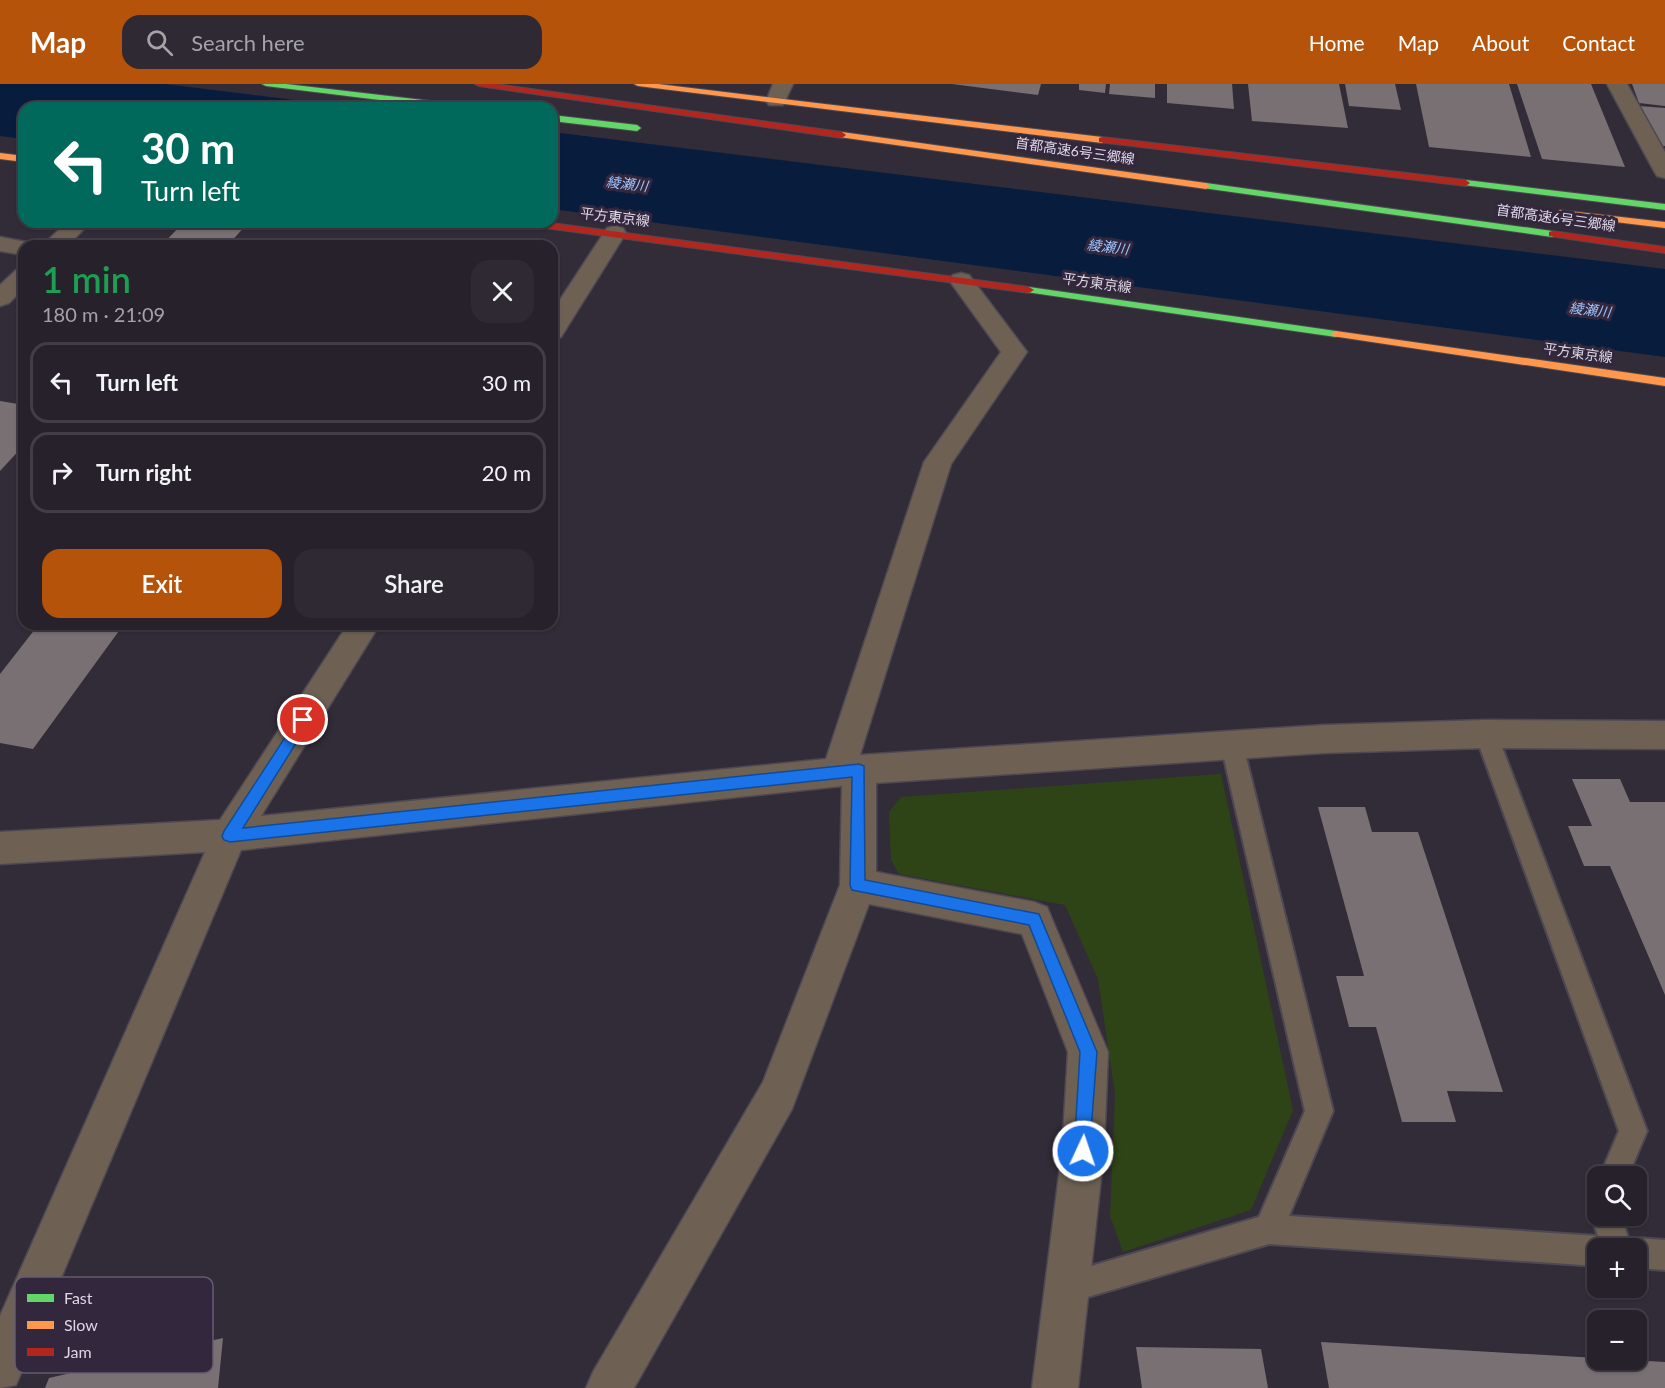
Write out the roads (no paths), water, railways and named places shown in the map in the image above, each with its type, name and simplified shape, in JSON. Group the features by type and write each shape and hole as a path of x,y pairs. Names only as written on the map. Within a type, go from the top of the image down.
{"main road":[{"path":"266,84 449,102"},
{"path":"358,84 458,102"},
{"name":"首都高速6号三郷線","path":"479,84 1665,250"},
{"name":"首都高速6号三郷線","path":"501,84 1143,163"},
{"path":"638,84 779,92 1665,207"},
{"path":"558,111 654,128 558,119"},
{"path":"0,156 18,158"},
{"path":"1213,201 1665,255"},
{"name":"首都高速6号三郷線","path":"1546,211 1665,225"},
{"name":"平方東京線","path":"558,226 961,280 1665,382"}],"street":[{"path":"1617,84 1665,171"},
{"path":"60,240 74,228"},
{"path":"558,322 615,233"},
{"path":"0,244 18,247"},
{"path":"609,1388 778,1095 858,885 850,771 844,754 938,462 1014,352 961,280"},
{"path":"0,298 18,281"},
{"path":"40,1277 230,836 361,630"},
{"path":"0,848 230,836 850,771 1232,745 1324,739 1486,734 1665,735"},
{"path":"858,885 1034,919 1088,1052 1083,1151 1055,1388"},
{"path":"0,1369 15,1334"}],"lane":[{"path":"1486,734 1633,1131 1618,1166"},
{"path":"1232,745 1319,1111 1269,1229"},
{"path":"1067,1288 1269,1229 1587,1250"},
{"path":"1647,1254 1665,1255"}],"water":[{"path":"0,84 165,84 310,102 18,102 18,138 0,136"},
{"name":"綾瀬川","path":"558,133 1665,269 1665,357 558,210"}]}
